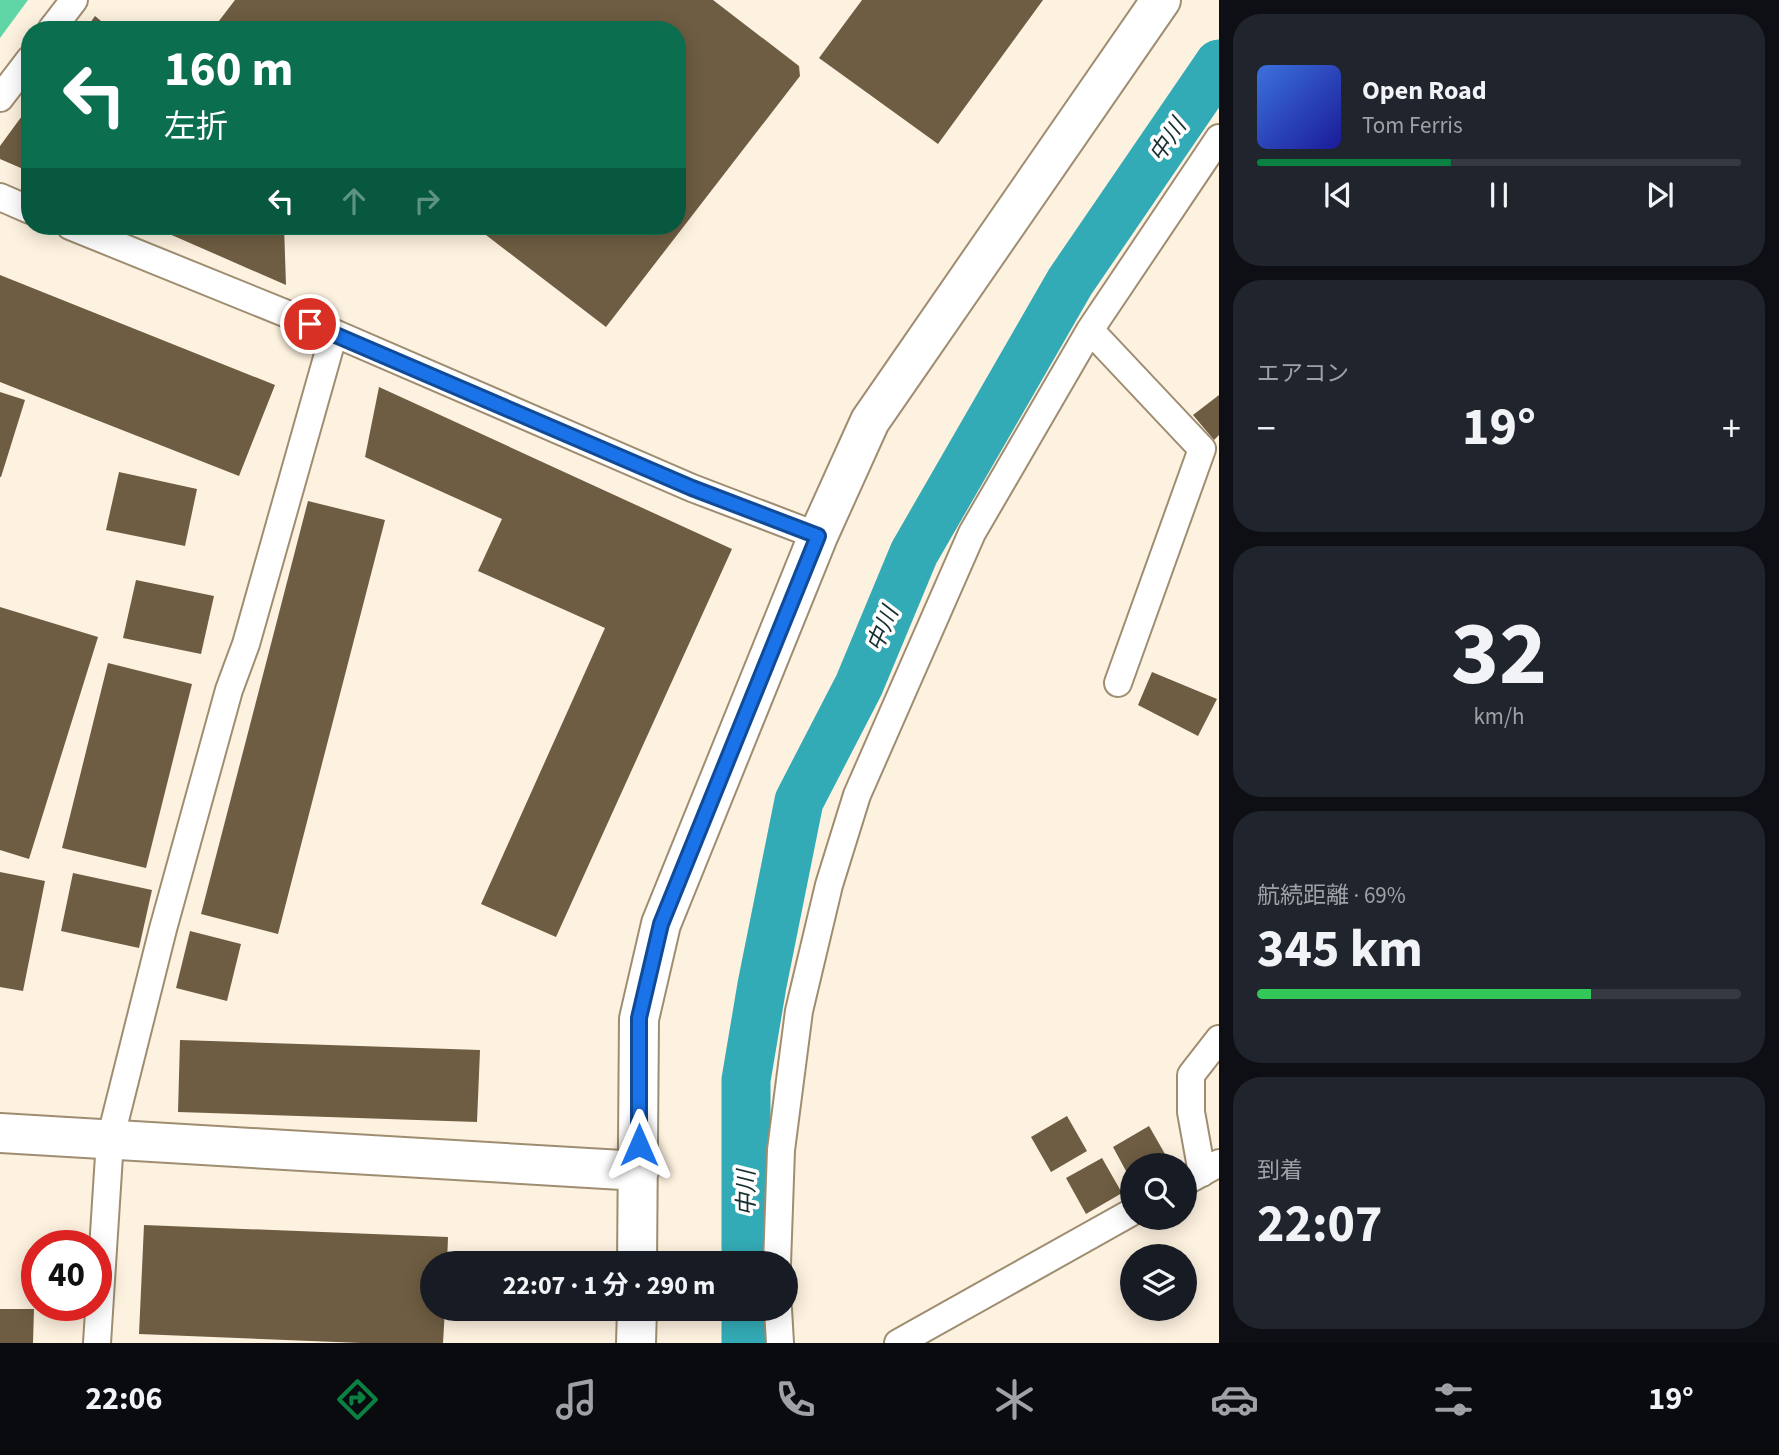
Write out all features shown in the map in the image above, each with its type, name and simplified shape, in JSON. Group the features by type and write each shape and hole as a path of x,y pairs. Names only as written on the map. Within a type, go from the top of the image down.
{"street":[{"path":"58,21 74,0"},
{"path":"637,1251 639,1018 661,924 818,536 870,421 1161,0"},
{"path":"0,98 21,71"},
{"path":"777,1251 781,1150 799,1011 829,886 857,795 972,533 1090,330 1219,138"},
{"path":"0,197 21,206"},
{"path":"91,235 334,333 692,488 818,536"},
{"path":"1090,330 1211,452 1118,683"},
{"path":"97,1343 110,1140 163,929 229,690 246,644 334,333"},
{"path":"1202,1173 1191,1112 1191,1075 1219,1039"},
{"path":"0,1133 639,1171"},
{"path":"898,1343 1120,1219"},
{"path":"636,1321 636,1343"},
{"path":"779,1321 780,1343"}],"green space":[{"path":"0,0 28,0 0,38"}],"building":[{"path":"235,0 713,0 799,66 800,76 686,223 686,21 219,21"},
{"path":"862,0 1043,0 938,144 819,58"},
{"path":"21,117 21,168 0,159 0,146"},
{"path":"172,235 284,235 286,285"},
{"path":"486,235 677,235 606,327"},
{"path":"0,275 275,385 239,476 0,382"},
{"path":"379,387 732,549 556,937 481,904 605,628 478,571 502,519 365,457"},
{"path":"0,392 25,400 1,477 0,477"},
{"path":"1219,395 1219,435 1214,440 1193,415"},
{"path":"119,472 197,489 185,546 106,530"},
{"path":"308,501 385,520 278,934 201,914"},
{"path":"136,580 214,596 201,654 123,638"},
{"path":"0,607 98,637 29,859 0,850"},
{"path":"108,663 192,684 146,868 62,848"},
{"path":"1152,672 1217,699 1198,736 1138,705"},
{"path":"0,872 45,881 23,991 0,987"},
{"path":"73,873 152,890 139,948 61,931"},
{"path":"190,931 241,944 227,1001 176,988"},
{"path":"180,1040 480,1050 477,1122 178,1112"},
{"path":"1067,1116 1087,1151 1051,1172 1031,1137"},
{"path":"1149,1126 1164,1153 1120,1153 1120,1160 1113,1147"},
{"path":"1102,1158 1120,1194 1086,1214 1066,1178"},
{"path":"144,1225 448,1237 447,1251 420,1251 420,1321 444,1321 443,1343 361,1343 139,1334"},
{"path":"0,1309 21,1309 21,1321 34,1321 33,1343 0,1343"}],"waterway":[{"name":"中川","path":"746,1251 746,1080 799,801 859,685 914,553 1070,282 1219,64"},
{"name":"中川","path":"746,1321 746,1343"}],"route":[{"path":"310,324 692,488 818,536 661,924 639,1018 639,1145"}]}
